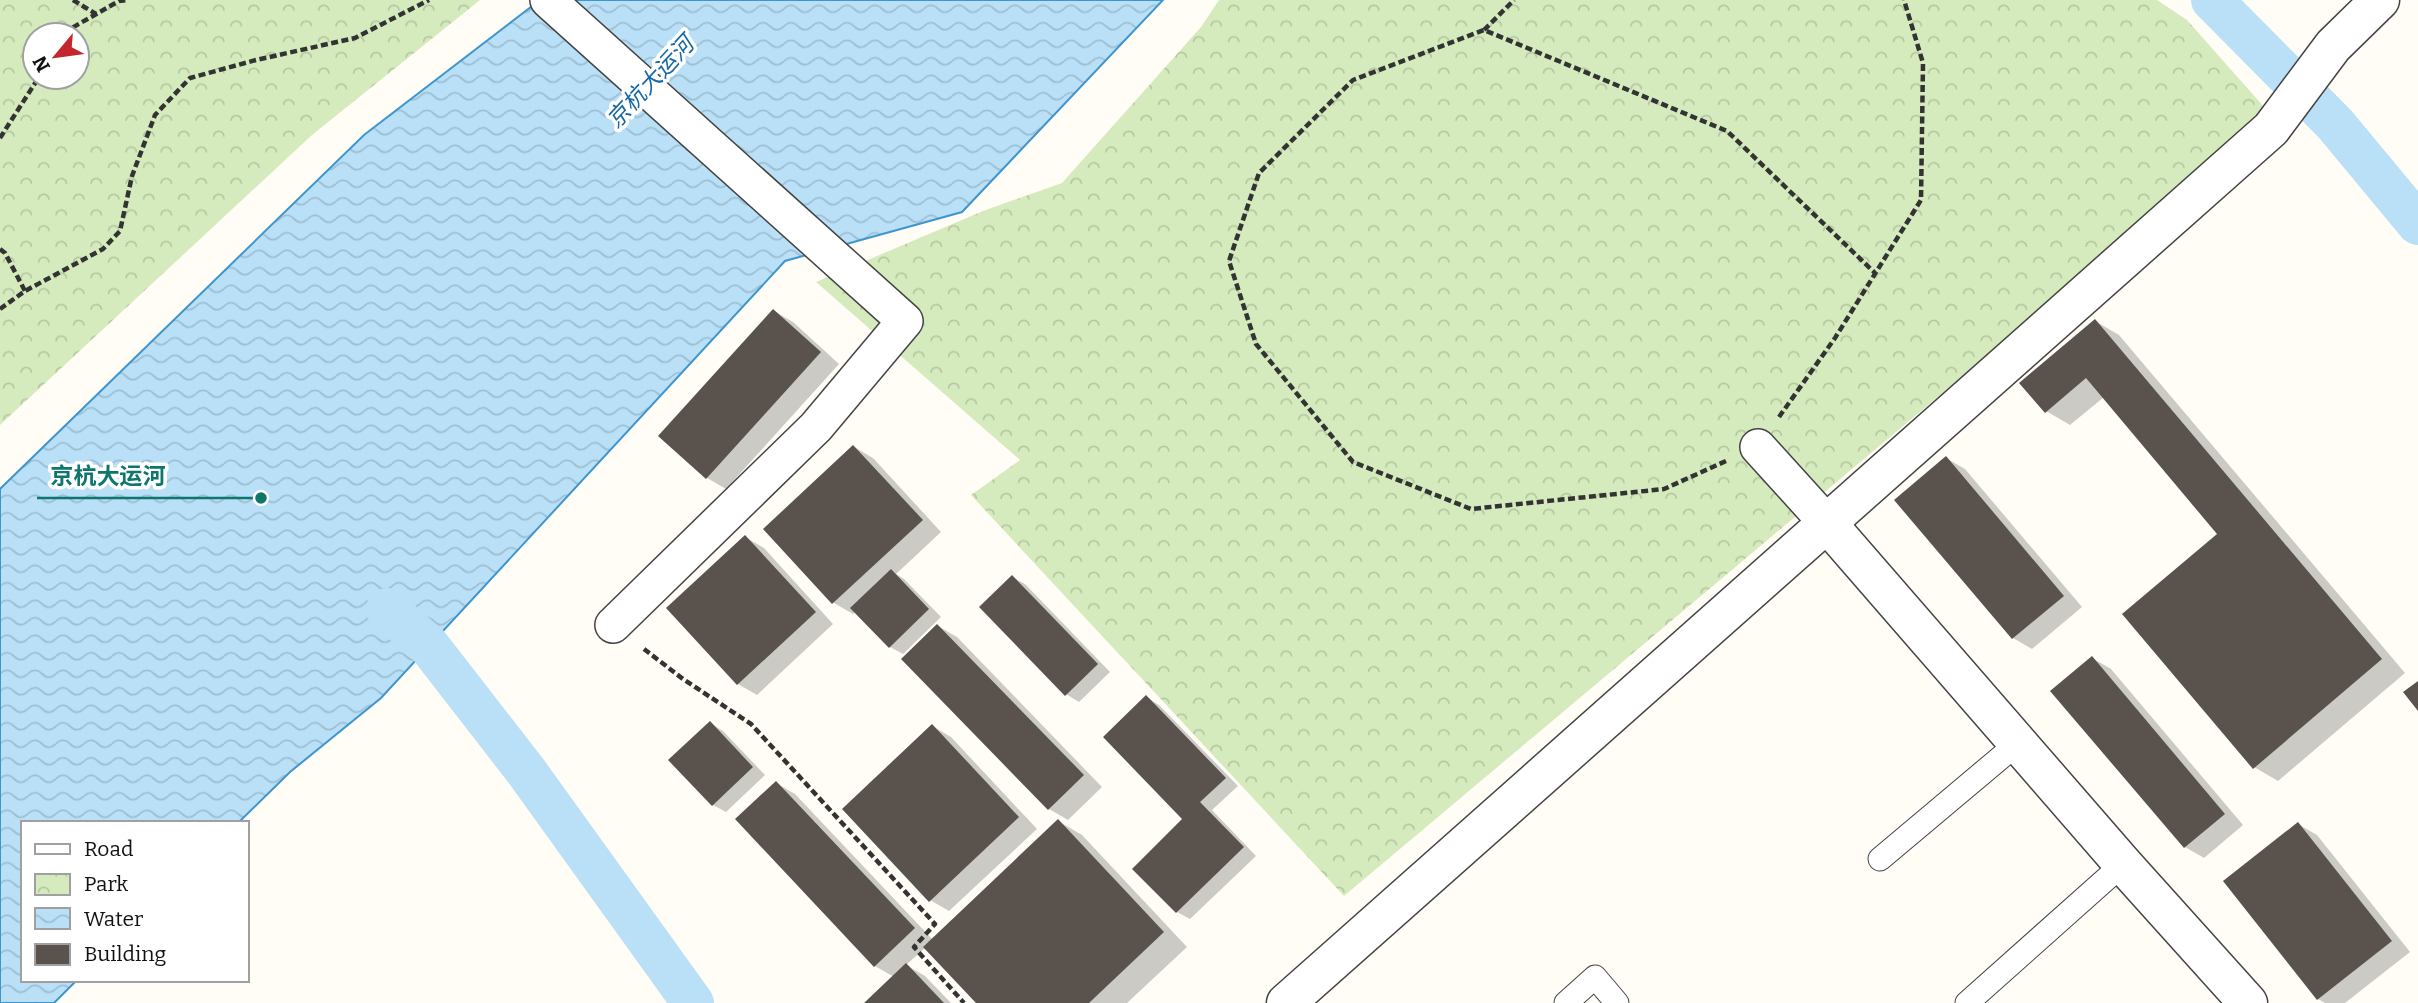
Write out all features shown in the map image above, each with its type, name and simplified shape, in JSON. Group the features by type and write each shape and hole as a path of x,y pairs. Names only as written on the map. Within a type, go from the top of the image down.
{"street":[{"path":"548,0 905,321 816,427 613,625"},
{"path":"1286,1003 2271,128 2333,46 2380,0"},
{"path":"1758,447 2248,1003"}],"lane":[{"path":"1880,859 2018,743"},
{"path":"1967,1003 2123,864"},
{"path":"1566,1003 1595,978 1617,1003"}],"path":[{"path":"73,0 96,15"},
{"path":"85,21 119,1 127,0"},
{"path":"0,309 25,291 103,249 120,231 132,176 155,115 190,78 355,38 429,0"},
{"path":"1514,0 1484,30 1353,80 1259,173 1229,261 1256,344 1353,462 1471,509 1664,489 1758,447 1835,338 1921,200 1923,63 1904,0"},
{"path":"1484,30 1727,131 1875,273"},
{"path":"0,138 30,91"},
{"path":"0,249 5,253 25,291"},
{"path":"613,625 683,679 751,724 935,924 914,947 964,1003"}],"green space":[{"path":"0,0 480,0 312,135 0,425"},
{"path":"1219,0 2157,0 2187,20 2272,116 1344,896 971,495 1020,460 816,282 983,211 1062,183 1201,27"}],"water":[{"path":"540,0 1163,0 962,212 785,261 381,698 290,772 240,821 21,821 21,982 75,982 54,1003 0,1003 0,489 364,135"}],"building":[{"path":"773,309 821,352 706,479 658,436"},
{"path":"2095,319 2382,659 2253,769 2122,614 2217,534 2086,378 2045,413 2019,383"},
{"path":"853,445 923,520 832,604 763,529"},
{"path":"1946,456 2064,596 2012,639 1894,500"},
{"path":"745,535 816,612 737,685 666,608"},
{"path":"891,569 929,609 889,648 850,608"},
{"path":"1012,575 1098,664 1065,696 979,607"},
{"path":"937,624 1084,775 1048,810 901,659"},
{"path":"2092,656 2225,814 2184,848 2050,691"},
{"path":"2418,681 2418,711 2403,692"},
{"path":"1146,695 1226,778 1200,802 1244,847 1176,913 1132,869 1182,819 1103,737"},
{"path":"710,721 753,767 712,806 668,760"},
{"path":"932,724 1019,817 929,902 842,809"},
{"path":"776,781 915,928 874,967 735,819"},
{"path":"1058,819 1164,932 1089,1003 976,1003 923,947"},
{"path":"2298,822 2392,941 2317,1000 2223,881"},
{"path":"906,963 944,1003 864,1003"}],"waterway":[{"path":"2212,0 2335,124 2418,224"},
{"path":"387,609 429,646 526,771 693,1003"}],"place":[{"name":"京杭大运河","path":"261,498"}]}
